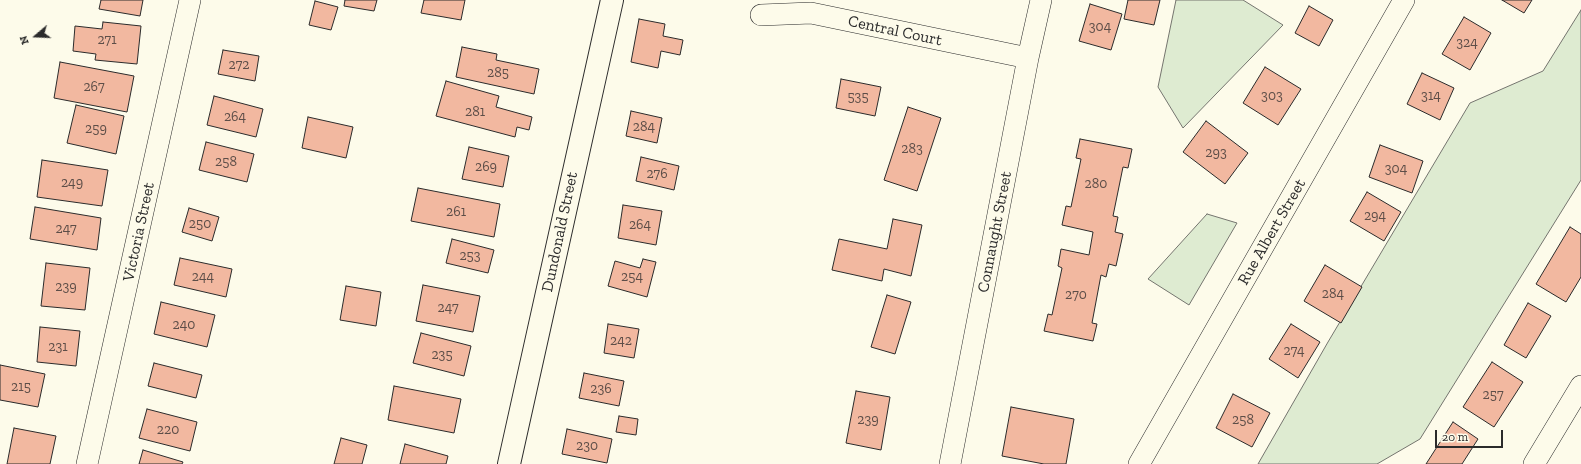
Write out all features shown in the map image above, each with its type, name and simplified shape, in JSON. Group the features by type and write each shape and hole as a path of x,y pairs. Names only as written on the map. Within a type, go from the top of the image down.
{"street":[{"name":"Victoria Street","path":"87,464 190,0"},
{"name":"Dundonald Street","path":"509,464 612,0"},
{"name":"Connaught Street","path":"950,464 1028,58 1041,0"},
{"name":"Rue Albert Street","path":"1139,464 1404,0"},
{"name":"Central Court","path":"761,15 811,13 1028,58"},
{"path":"1534,464 1581,386"}],"green space":[{"path":"1176,0 1243,0 1283,25 1183,128 1158,87"},
{"path":"1581,10 1581,180 1420,439 1377,464 1258,464 1328,342 1470,103 1543,71"},
{"path":"1207,214 1237,223 1189,305 1148,279"}],"building":[{"path":"101,0 143,0 140,16 99,9"},
{"path":"345,0 377,0 374,11 344,6"},
{"path":"424,0 465,0 461,20 421,13"},
{"path":"1128,0 1160,0 1154,25 1124,19"},
{"path":"1502,0 1532,0 1524,13"},
{"path":"315,1 338,7 331,30 309,25"},
{"path":"1090,4 1122,14 1111,50 1079,41"},
{"path":"1309,6 1333,20 1319,46 1295,33"},
{"path":"1464,17 1491,33 1470,70 1442,54"},
{"path":"639,19 665,24 663,36 683,40 680,55 661,51 658,68 631,62"},
{"path":"103,22 141,26 137,64 95,60 96,54 73,51 75,26 102,29"},
{"path":"462,47 497,54 496,60 539,69 534,94 456,77"},
{"path":"223,50 259,56 255,81 218,74"},
{"path":"60,62 134,76 127,112 54,98"},
{"path":"1265,67 1301,89 1278,125 1243,103"},
{"path":"1422,73 1454,88 1440,120 1407,104"},
{"path":"841,79 881,87 875,116 836,108"},
{"path":"446,81 499,96 496,107 532,117 529,130 517,127 515,137 436,116"},
{"path":"214,96 263,109 256,137 207,125"},
{"path":"76,105 124,116 116,154 67,143"},
{"path":"908,107 941,118 917,191 884,180"},
{"path":"631,111 662,118 657,143 626,136"},
{"path":"308,117 353,127 346,158 302,148"},
{"path":"1206,121 1248,153 1225,184 1183,152"},
{"path":"1080,139 1132,149 1128,168 1123,167 1113,216 1118,217 1115,232 1123,234 1116,266 1109,264 1106,277 1101,275 1092,323 1097,324 1093,341 1044,331 1048,314 1052,315 1062,268 1058,266 1061,249 1089,255 1093,232 1062,225 1066,206 1071,207 1081,159 1076,158"},
{"path":"206,142 254,154 247,182 199,170"},
{"path":"1380,145 1423,161 1412,193 1369,177"},
{"path":"469,147 509,156 503,187 462,179"},
{"path":"641,157 679,166 674,190 636,181"},
{"path":"42,160 108,170 102,206 37,197"},
{"path":"418,188 500,204 494,237 411,221"},
{"path":"1367,192 1401,212 1384,241 1350,221"},
{"path":"623,205 662,211 656,245 618,238"},
{"path":"35,207 101,218 97,250 30,239"},
{"path":"189,208 219,217 212,241 182,232"},
{"path":"893,219 922,225 911,276 884,269 882,281 832,270 839,239 887,249"},
{"path":"1570,227 1581,234 1581,277 1566,302 1536,284"},
{"path":"452,239 494,250 488,273 446,263"},
{"path":"180,258 232,269 226,297 174,285"},
{"path":"643,259 656,262 647,297 608,286 615,261 640,268"},
{"path":"46,263 90,268 85,310 41,306"},
{"path":"1325,265 1362,287 1341,323 1304,301"},
{"path":"423,285 480,296 473,332 416,321"},
{"path":"346,286 381,292 376,326 340,320"},
{"path":"887,295 911,302 895,354 871,347"},
{"path":"161,302 215,315 207,347 154,334"},
{"path":"1528,303 1551,316 1526,358 1504,345"},
{"path":"608,324 639,329 634,358 604,353"},
{"path":"1291,324 1320,342 1298,378 1269,359"},
{"path":"40,327 80,331 76,366 37,362"},
{"path":"421,333 471,346 464,376 413,363"},
{"path":"1492,362 1523,382 1494,427 1463,407"},
{"path":"154,363 202,375 196,398 148,386"},
{"path":"0,365 45,374 38,407 0,400"},
{"path":"584,373 624,381 619,406 579,398"},
{"path":"394,386 461,399 454,433 388,420"},
{"path":"856,391 890,397 881,450 846,443"},
{"path":"1233,394 1270,413 1252,447 1216,428"},
{"path":"1011,407 1074,419 1066,464 1044,464 1002,456"},
{"path":"147,409 197,422 190,451 139,438"},
{"path":"619,416 638,419 636,435 616,432"},
{"path":"1453,422 1478,439 1462,464 1426,464"},
{"path":"14,428 56,436 50,464 7,464"},
{"path":"567,429 612,439 607,463 562,454"},
{"path":"341,438 367,445 362,464 334,464"},
{"path":"405,444 448,456 446,464 400,464"},
{"path":"143,450 183,462 182,464 139,464"}]}
